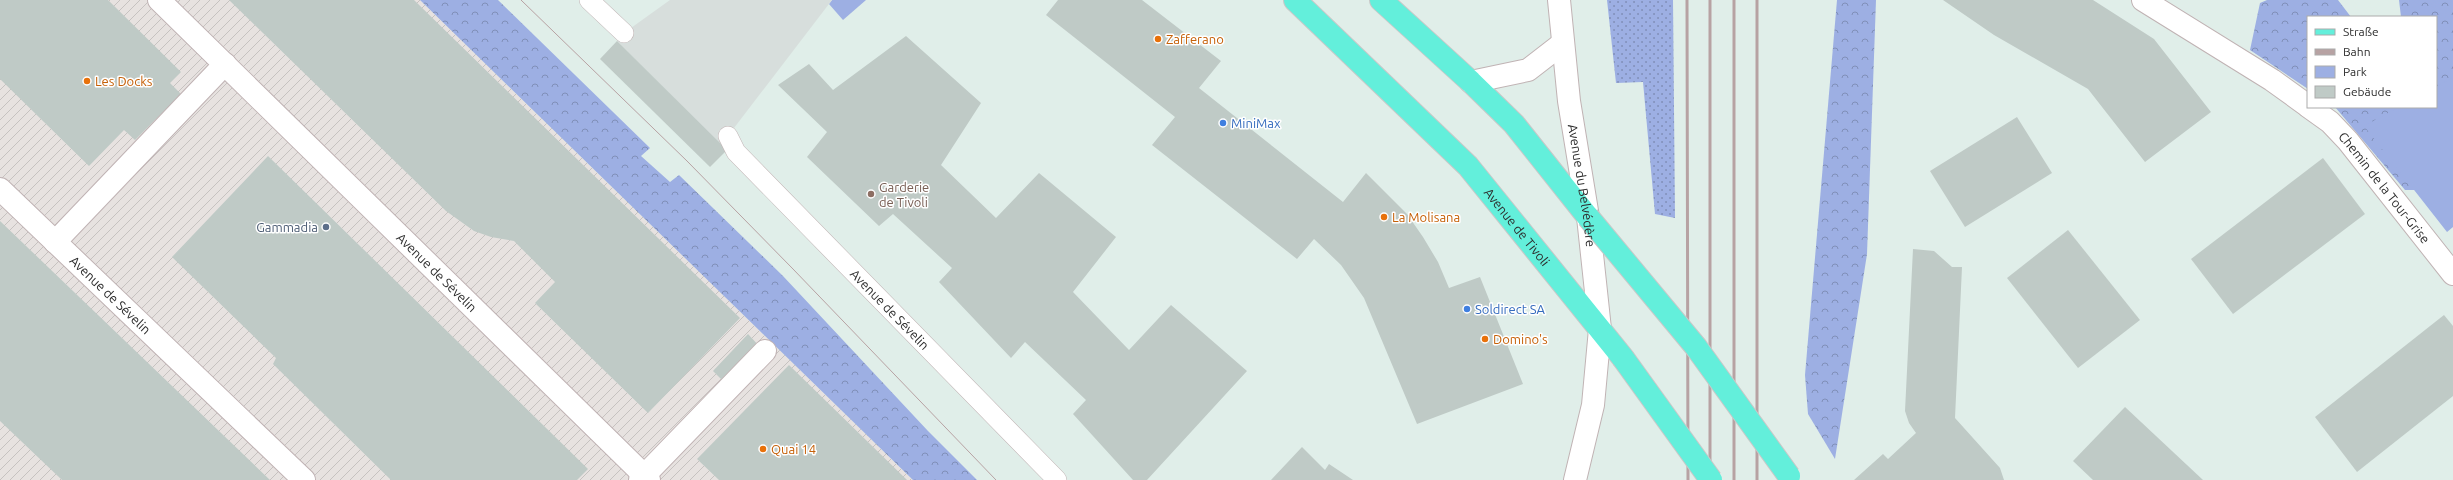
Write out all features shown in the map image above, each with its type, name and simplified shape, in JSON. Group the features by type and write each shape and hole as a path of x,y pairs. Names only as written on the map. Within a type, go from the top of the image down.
{"main road":[{"name":"Avenue de Tivoli","path":"1295,0 1468,166 1623,358 1711,480"},
{"path":"1381,0 1471,82 1514,124 1588,217 1696,347 1791,479"}],"street":[{"name":"Avenue de Sévelin","path":"159,0 645,478"},
{"name":"Avenue du Belvédère","path":"1559,0 1562,43 1588,217 1600,329"},
{"name":"Chemin de la Tour-Grise","path":"2143,0 2272,80 2307,106"},
{"path":"1471,82 1528,70 1562,43"},
{"path":"55,242 225,64"},
{"name":"Chemin de la Tour-Grise","path":"2310,108 2330,122 2348,141 2453,274"},
{"name":"Avenue de Sévelin","path":"0,190 304,480"},
{"path":"1575,480 1593,405 1600,329"},
{"path":"645,478 766,351"}],"lane":[{"path":"589,0 624,33"},
{"name":"Avenue de Sévelin","path":"728,136 736,152 1057,480"}],"shaded area":[{"path":"0,0 420,0 913,480 0,480"},
{"path":"670,0 832,0 721,145 617,41 624,33"}],"green space":[{"path":"420,0 498,0 650,148 641,156 670,182 679,175 783,276 928,431 977,480 913,480"},
{"path":"832,0 866,0 843,20 829,4"},
{"path":"1607,0 1673,0 1675,218 1655,214 1643,82 1616,83"},
{"path":"1837,0 1876,0 1867,254 1835,459 1808,414 1805,375"},
{"path":"2267,0 2338,0 2350,16 2307,16 2307,88 2250,50 2260,3"},
{"path":"2399,0 2453,0 2453,116 2432,190 2405,190 2336,108 2437,108 2437,16 2401,16"},
{"path":"2453,77 2453,227 2447,232 2364,126 2397,108 2437,108 2437,86"}],"building":[{"name":"Les Docks","path":"0,0 108,0 181,72 170,83 181,94 135,140 124,130 89,166 0,79"},
{"path":"229,0 414,0 740,318 648,413 535,303 555,282 514,241 491,237 474,231 446,211"},
{"path":"1058,0 1142,0 1221,61 1199,88 1343,202 1366,173 1407,214 1438,262 1449,288 1480,277 1523,384 1417,424 1364,298 1341,265 1314,239 1297,259 1152,145 1175,117 1046,15"},
{"path":"1943,0 2093,0 2154,39 2211,112 2145,162 2088,89 1994,35"},
{"path":"906,36 981,103 941,165 996,218 1039,173 1116,237 1073,292 1129,350 1171,305 1247,371 1147,480 1133,480 1073,414 1086,400 1025,342 1011,358 939,282 952,268 893,214 879,226 807,157 827,132 778,85 809,64 833,90"},
{"path":"617,41 727,150 710,167 600,59"},
{"path":"2017,117 2052,173 1965,227 1930,171"},
{"path":"268,156 588,469 577,480 391,480 273,364 276,358 172,257"},
{"path":"2323,158 2365,214 2233,314 2191,259"},
{"path":"0,221 270,480 62,480 0,421"},
{"path":"2068,230 2140,320 2078,368 2007,278"},
{"path":"1913,249 1934,251 1952,267 1962,267 1955,418 2000,468 2004,480 1854,480 1883,454 1888,459 1916,433 1909,423 1905,411"},
{"path":"2444,315 2453,326 2453,396 2357,472 2315,417"},
{"path":"748,334 760,347 725,383 713,371"},
{"path":"789,365 907,480 719,480 697,459"},
{"path":"2125,407 2203,480 2093,480 2073,461"},
{"path":"1302,447 1325,470 1329,464 1353,480 1271,480"}],"tram line":[{"path":"521,0 687,161 996,480"}],"railway":[{"path":"1687,0 1688,480"},
{"path":"1710,0 1710,480"},
{"path":"1734,0 1734,480"},
{"path":"1757,0 1757,480"}],"place":[{"name":"Zafferano","path":"1158,39"},
{"name":"Les Docks","path":"87,81"},
{"name":"MiniMax","path":"1223,123"},
{"name":"Garderie de Tivoli","path":"871,194"},
{"name":"La Molisana","path":"1384,217"},
{"name":"Gammadia","path":"326,227"},
{"name":"Soldirect SA","path":"1467,309"},
{"name":"Domino's","path":"1485,339"},
{"name":"Quai 14","path":"763,449"}]}
